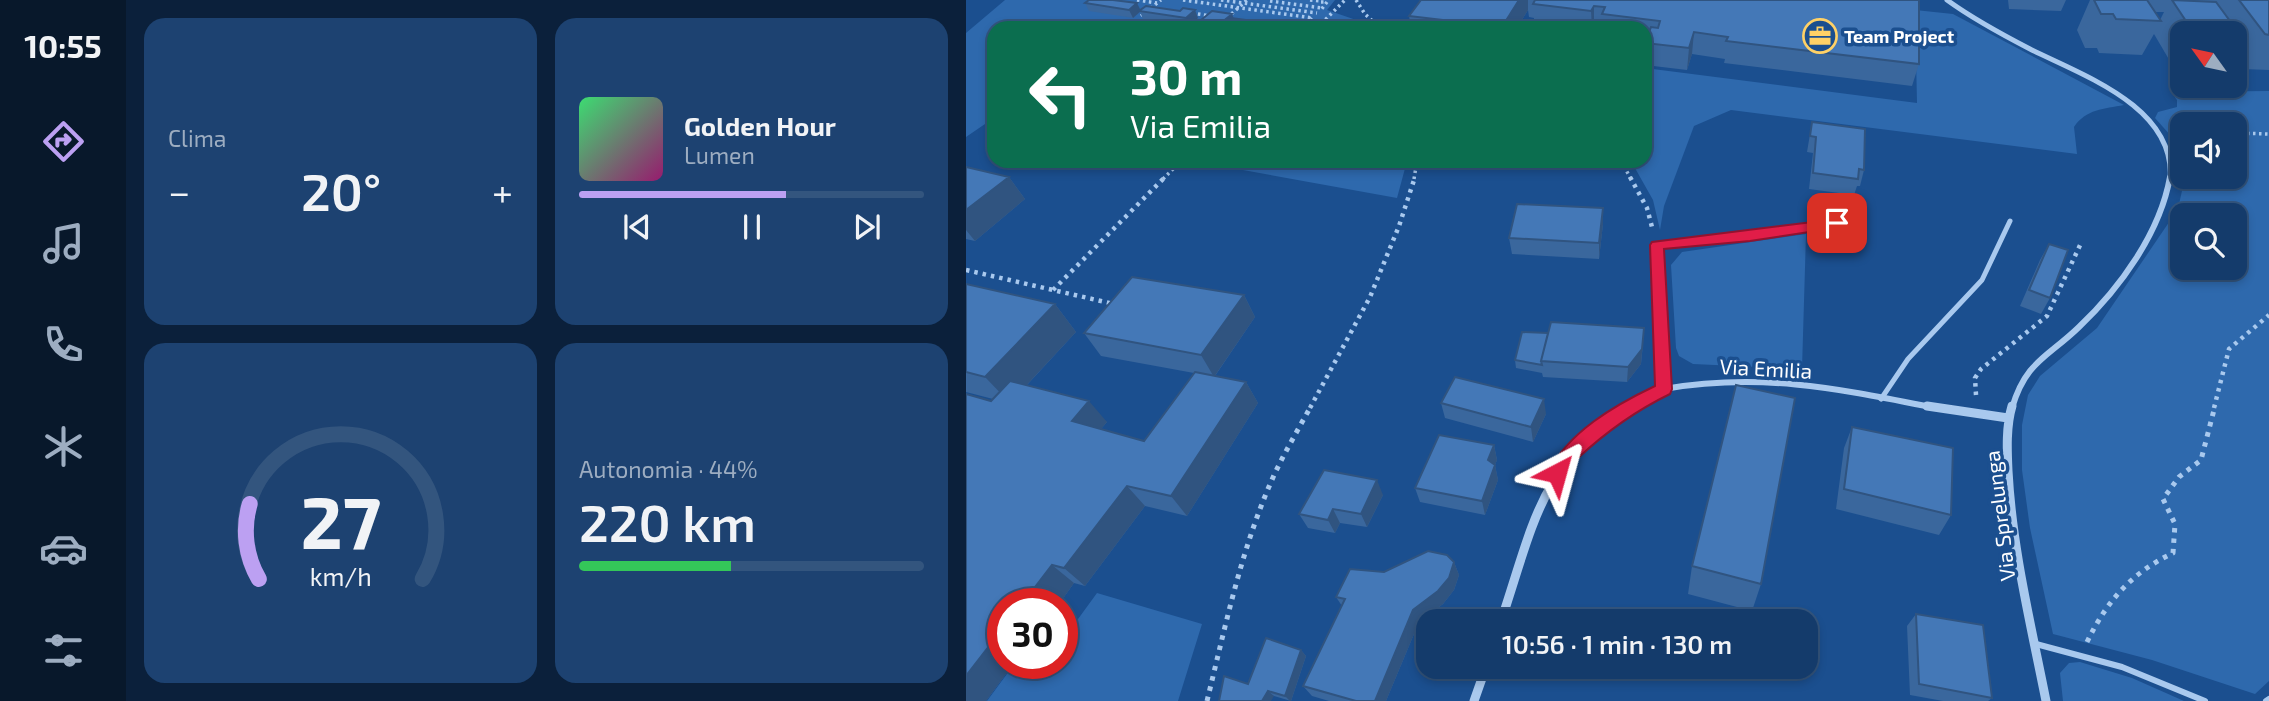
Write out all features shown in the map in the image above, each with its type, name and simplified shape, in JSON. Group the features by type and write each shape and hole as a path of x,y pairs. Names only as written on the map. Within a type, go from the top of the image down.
{"street":[{"name":"Via Sprelunga","path":"1947,0 1980,22 2122,98 2160,132 2171,166 2164,202 2135,257 2109,295 2078,328 2031,366 2019,384 2008,418 2006,454 2015,537 2046,701"},
{"path":"1657,245 1664,389"},
{"name":"Via Emilia","path":"1505,609 1547,488 1567,458 1599,428 1632,405 1664,389 1702,382 1749,380 1786,383 2008,418"},
{"path":"1474,701 1482,679"}],"lane":[{"path":"1881,398 1908,359 1982,280 2010,221"},
{"path":"1657,245 1750,236 1837,223"},
{"path":"2036,643 2082,652 2134,670 2205,701"}],"path":[{"path":"1137,0 1160,1"},
{"path":"1183,0 1313,18"},
{"path":"1221,0 1317,13"},
{"path":"1261,0 1322,8"},
{"path":"1310,0 1327,2 1310,21"},
{"path":"1324,21 1345,0"},
{"path":"1356,0 1372,21"},
{"path":"1141,16 1160,1"},
{"path":"1238,20 1226,18 1245,2"},
{"path":"1128,4 1164,9"},
{"path":"1189,13 1214,16"},
{"path":"2247,133 2269,134"},
{"path":"1052,290 1174,168"},
{"path":"1206,701 1237,583 1275,473 1370,297 1399,226 1416,168"},
{"path":"1625,168 1647,208 1657,245"},
{"path":"1982,416 1975,393 1975,378 1999,353 2047,316 2082,241"},
{"path":"966,270 1114,304"},
{"path":"2082,652 2102,609 2133,576 2173,553 2175,524 2163,499 2179,477 2201,460 2229,349 2269,315"}],"shaded area":[{"path":"1005,0 1335,0 1327,10 1359,21 987,21 987,124 966,137 966,33"},
{"path":"1915,10 1953,14 2124,105 2096,111 2079,121 2074,127 2077,154 1731,110 1694,126 1664,206 1660,230 1653,200 1635,168 1652,168 1652,69 1917,103"},
{"path":"2247,91 2269,91 2269,681 2255,694 2152,660 2053,634 2030,528 2022,470 2022,425 2028,395 2040,376 2097,328 2170,221 2170,280 2247,280 2247,203 2179,203 2182,189 2247,189 2247,112 2170,112 2170,135 2155,118 2158,112 2177,107 2176,98 2247,98"},
{"path":"1232,168 1405,168 1397,198"},
{"path":"1806,234 1802,369 1693,364 1679,356 1676,348 1671,265 1682,252"},
{"path":"1097,593 1202,624 1178,701 987,701 1003,679 1078,679 1078,619"},
{"path":"2080,662 2132,678 2184,701 2063,701 2060,673 2069,663"}],"building":[{"path":"1089,0 1137,3 1129,10 1085,3"},
{"path":"1421,0 1519,0 1506,21 1451,21 1409,16"},
{"path":"1535,0 1919,0 1919,64 1726,41 1728,37 1694,32 1689,48 1652,44 1652,27 1658,28 1660,21 1602,14 1605,7 1594,6 1591,11 1533,4"},
{"path":"2094,0 2147,0 2161,21 2116,19 2113,14 2101,14"},
{"path":"2172,0 2216,2 2230,21 2186,21"},
{"path":"2239,0 2269,0 2269,35 2265,34"},
{"path":"1146,6 1180,11 1183,8 1195,10 1186,18 1139,11"},
{"path":"1212,11 1232,14 1223,21 1201,20"},
{"path":"1231,18 1253,21 1228,21"},
{"path":"1812,122 1865,129 1864,170 1859,169 1858,179 1813,173 1816,137 1810,136"},
{"path":"966,167 1009,177 966,210"},
{"path":"1517,204 1603,208 1599,243 1509,238"},
{"path":"2049,244 2068,250 2050,298 2029,290"},
{"path":"1132,277 1244,295 1201,355 1084,333"},
{"path":"966,284 1055,304 985,377 966,372"},
{"path":"1551,322 1644,328 1642,349 1628,367 1541,361"},
{"path":"1522,332 1548,333 1542,365 1515,360"},
{"path":"1195,372 1246,382 1171,496 1127,486 1064,568 1052,565 1034,588 987,588 987,649 966,676 966,394 991,401 1010,381 1089,401 1072,421 1144,441"},
{"path":"1455,377 1544,399 1531,427 1441,403"},
{"path":"1736,385 1795,398 1761,584 1692,566"},
{"path":"1852,427 1953,448 1951,515 1844,489"},
{"path":"1439,435 1494,445 1488,460 1495,465 1482,501 1415,488"},
{"path":"1324,470 1377,480 1361,514 1333,509 1328,520 1299,514"},
{"path":"1428,551 1447,555 1454,562 1449,578 1438,591 1413,610 1375,701 1356,701 1303,686 1345,599 1336,597 1350,569 1384,572"},
{"path":"1916,614 1983,625 1992,698 1919,684"},
{"path":"1266,638 1301,650 1285,696 1268,691 1262,701 1219,701 1224,676 1248,684"}],"place":[{"name":"Team Project","path":"1820,36"}],"route":[{"path":"1557,473 1567,458 1599,428 1632,405 1664,389 1657,245 1750,236 1837,223"}]}
